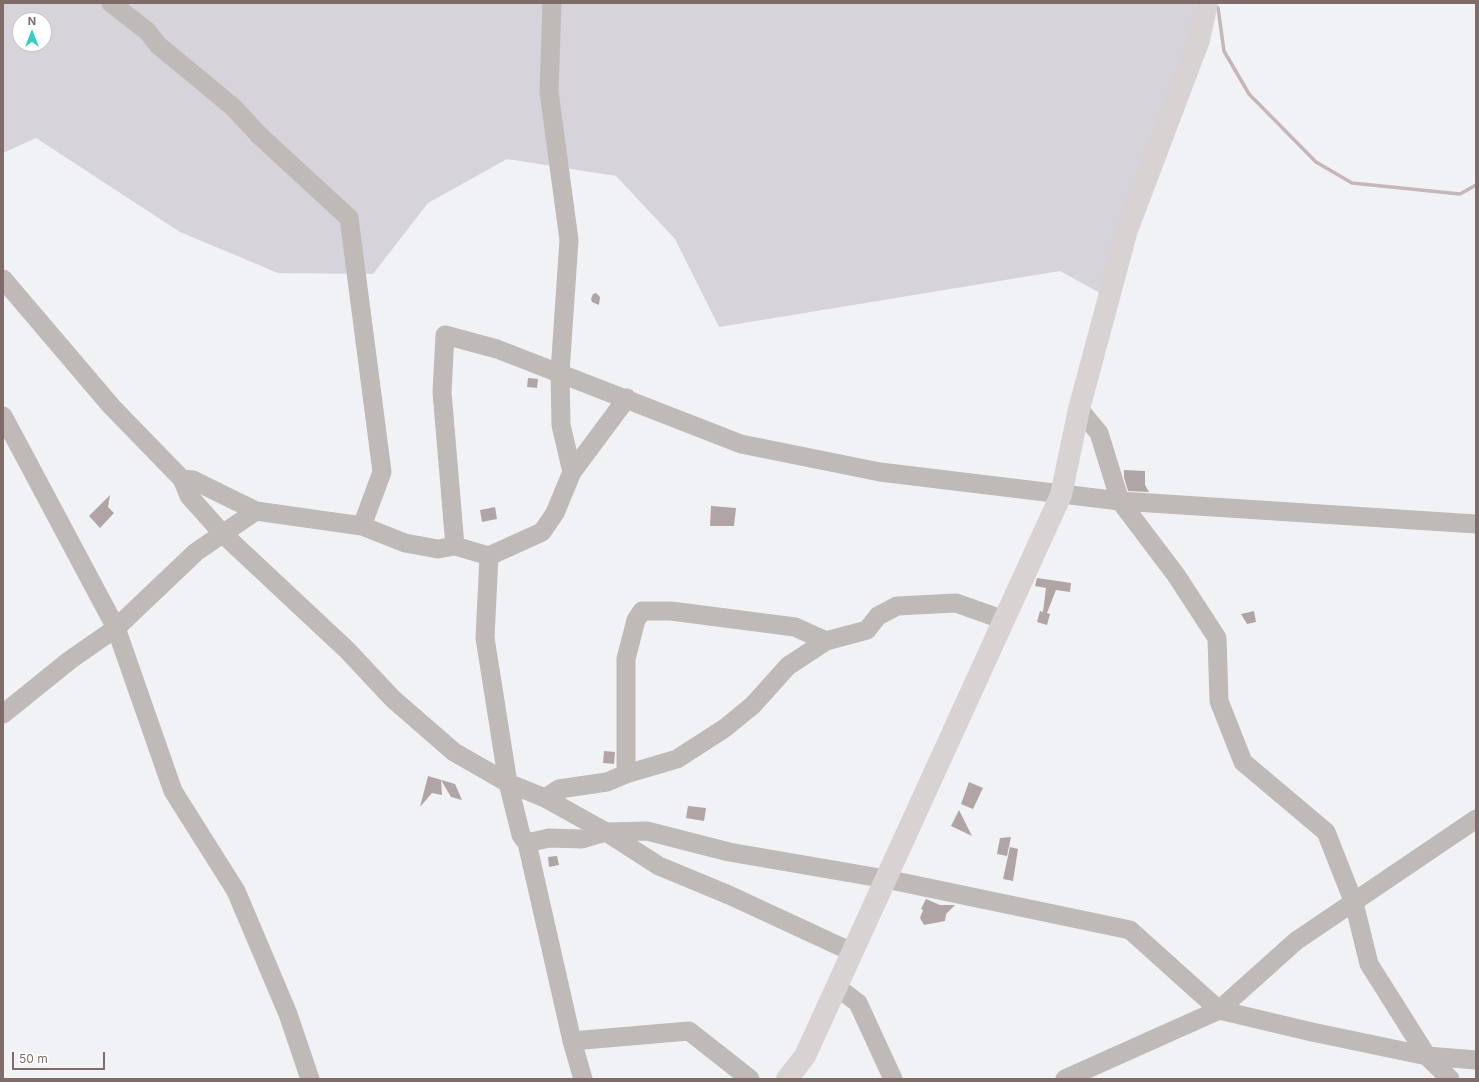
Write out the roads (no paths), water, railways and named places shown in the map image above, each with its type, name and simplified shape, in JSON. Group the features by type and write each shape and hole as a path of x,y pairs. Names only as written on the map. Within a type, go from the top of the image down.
{"main road":[{"path":"787,1079 805,1056 1061,495 1079,409 1127,230 1199,40 1207,3"}],"street":[{"path":"111,3 147,31 158,45 233,106 260,136 349,218 382,472 362,526"},
{"path":"552,3 549,92 569,240 560,372 562,425 572,472"},
{"path":"3,279 112,407 182,479 189,496 222,533 347,650 393,699 454,752 508,783 545,798 606,832 659,866 729,895 852,952"},
{"path":"455,546 442,392 445,334 497,349 560,372 741,444 880,472 1120,502 1476,524"},
{"path":"182,479 193,480 256,511 362,526 405,543 438,549 455,546 488,556 542,532 555,513 572,472 626,398"},
{"path":"1079,409 1099,433 1120,502 1176,575 1217,638 1219,701 1243,762 1326,832 1354,903 1369,964 1427,1056 1450,1079"},
{"path":"3,416 116,628 173,792 236,891 288,1014 310,1079"},
{"path":"3,714 70,660 116,628 196,552 256,511"},
{"path":"488,556 485,638 508,783 521,835 527,843 572,1041 583,1079"},
{"path":"545,798 559,789 607,782 626,774 677,759 726,728 753,705 788,666 826,641 867,630 878,616 897,606 956,603 1004,620"},
{"path":"626,774 626,659 636,620 642,611 671,611 795,627 826,641"},
{"path":"1065,1079 1219,1010 1296,941 1476,819"},
{"path":"527,843 549,838 582,839 606,832 647,831 729,852 886,879 1130,930 1219,1010 1312,1032 1427,1056 1476,1060"},
{"path":"836,987 858,1003 893,1079"},
{"path":"572,1041 689,1031 750,1079"}],"waterway":[{"path":"1214,6 1218,8 1224,51 1249,94 1316,162 1352,183 1460,194 1476,185"}]}
